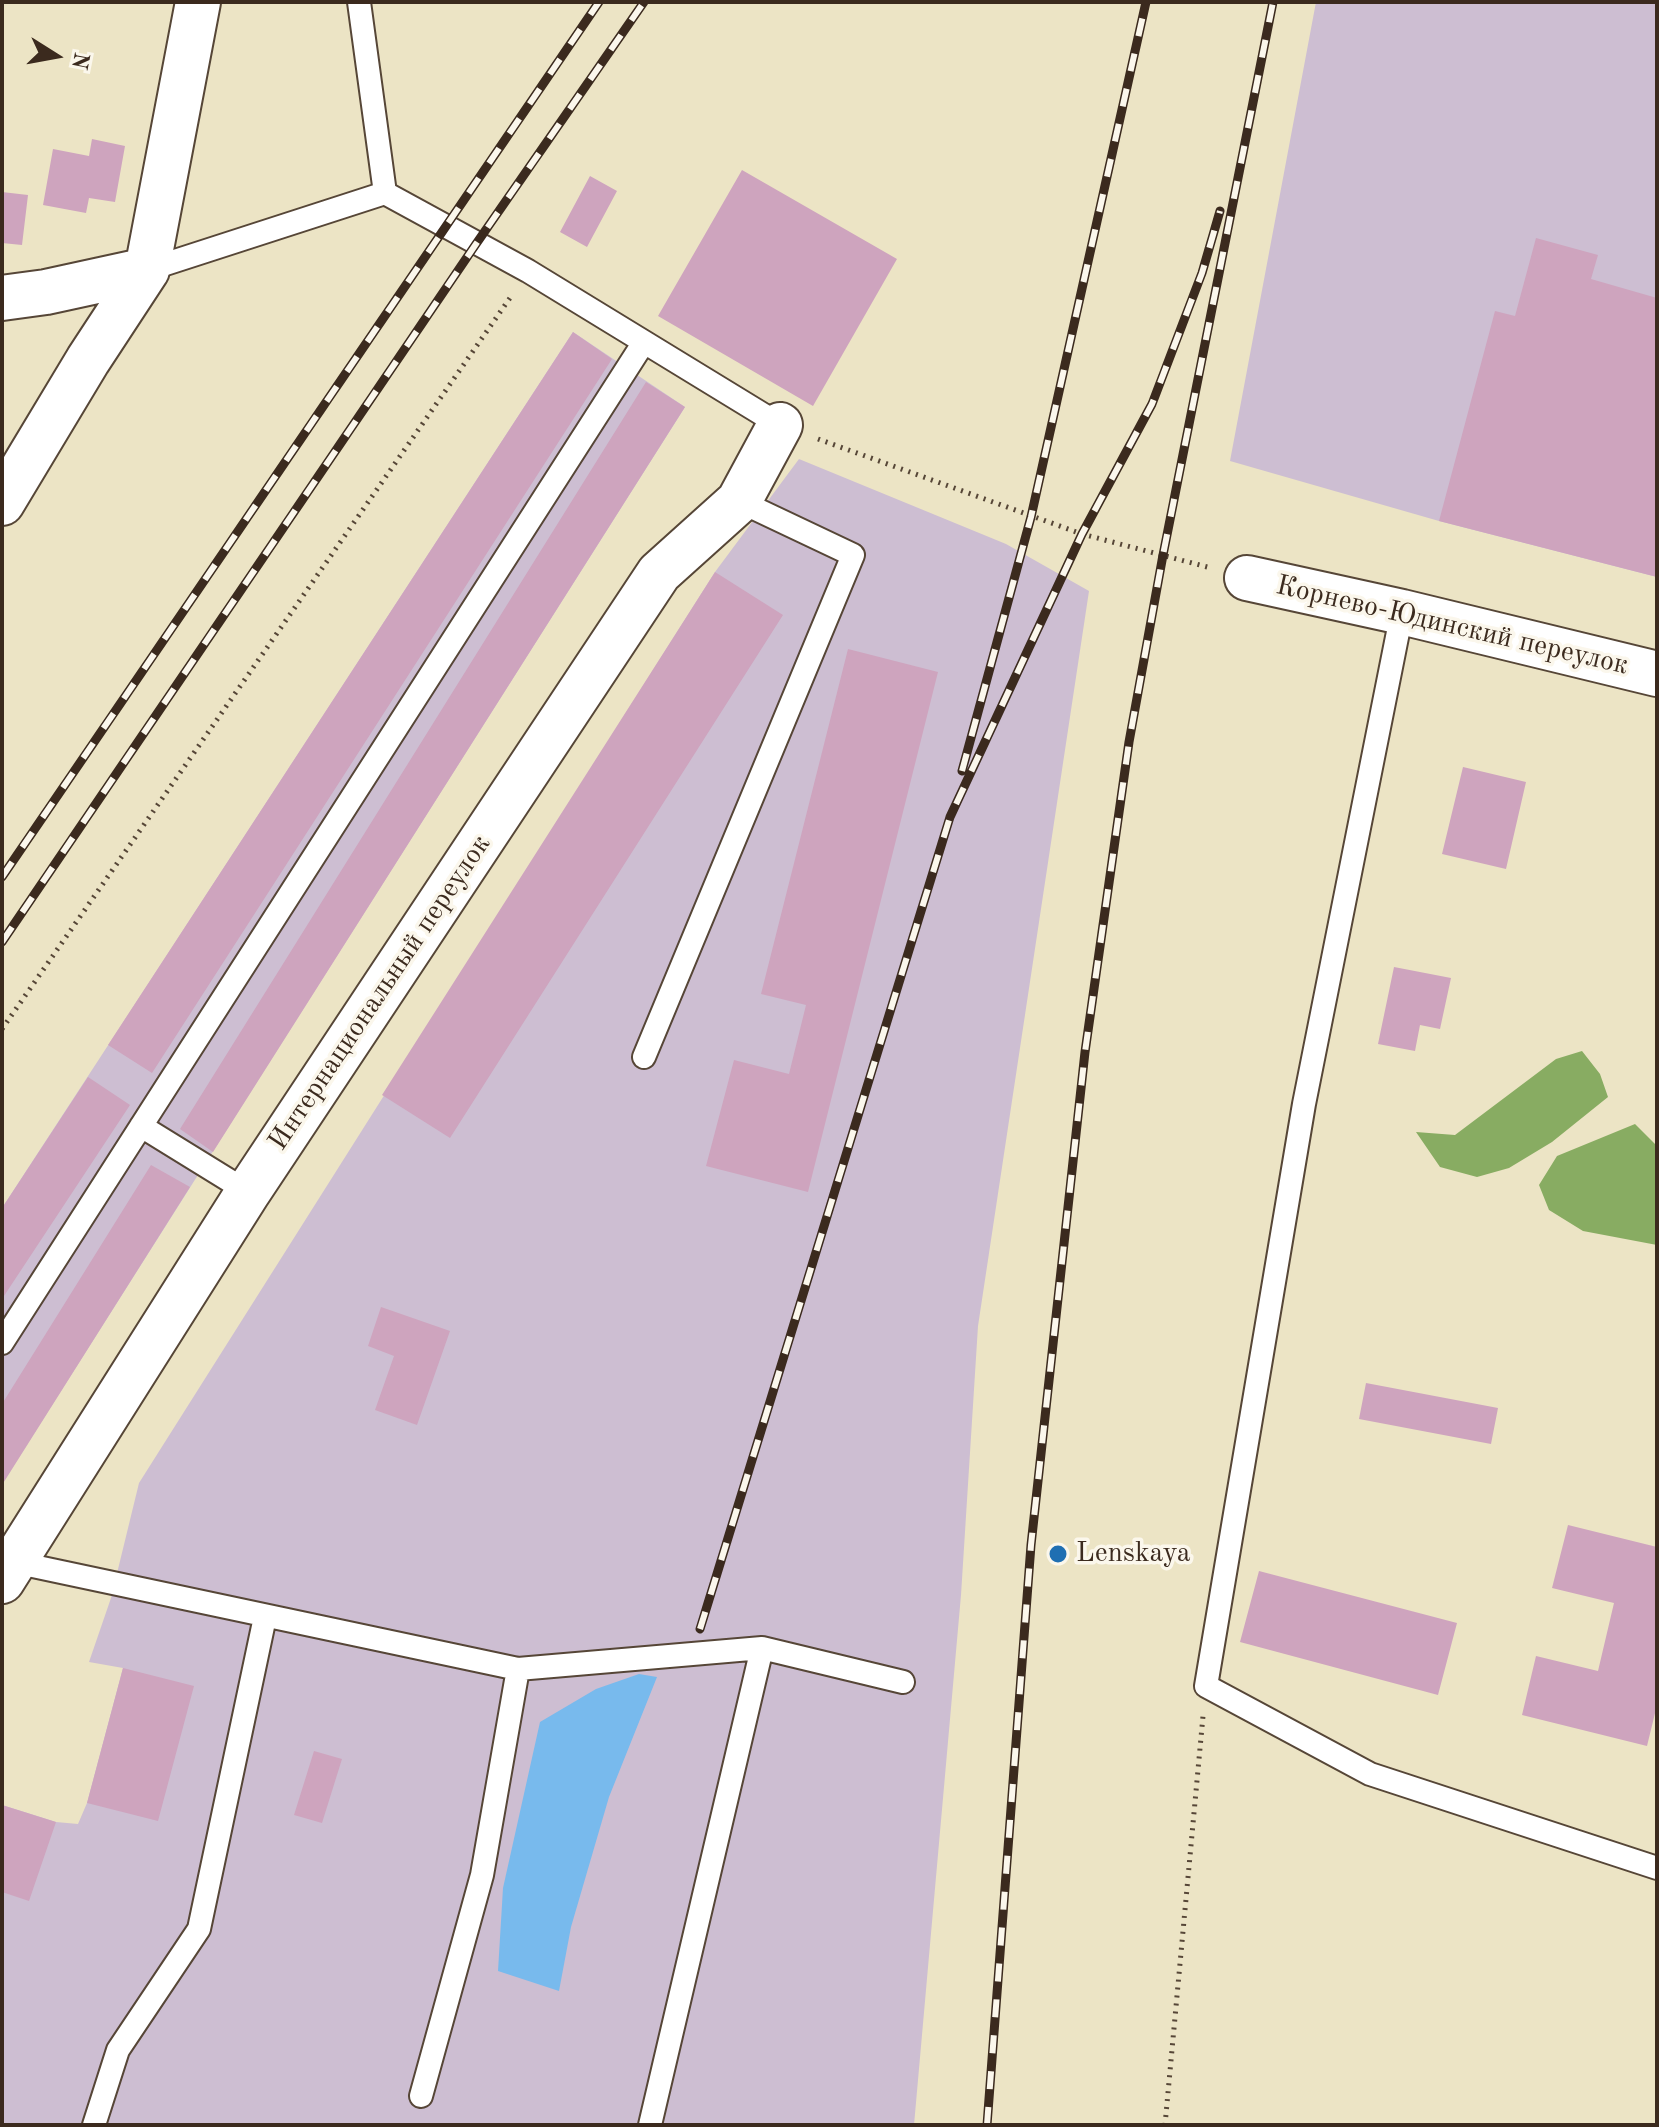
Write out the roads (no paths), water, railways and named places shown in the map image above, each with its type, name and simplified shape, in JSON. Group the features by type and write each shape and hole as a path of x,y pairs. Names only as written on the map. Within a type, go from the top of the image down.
{"street":[{"path":"2,503 88,360 147,270 198,2"},
{"path":"2,298 46,292 147,270"},
{"name":"Интернациональный переулок","path":"8,1571 248,1192 659,573 739,501 780,425"},
{"name":"Корнево-Юдинский переулок","path":"1247,578 1657,674"}],"lane":[{"path":"359,2 385,193"},
{"path":"147,270 385,193 528,271 780,425"},
{"path":"2,1343 644,342"},
{"path":"644,1057 853,555 739,501"},
{"path":"1402,612 1304,1104 1206,1686 1370,1774 1657,1868"},
{"path":"141,1126 248,1192"},
{"path":"8,1571 265,1617 518,1669 762,1648 903,1682"},
{"path":"94,2125 118,2050 199,1929 265,1617"},
{"path":"650,2125 762,1648"},
{"path":"421,2096 482,1875 518,1669"}],"water":[{"path":"639,1674 657,1677 609,1797 571,1927 559,1991 498,1971 503,1888 540,1722 596,1689"}],"railway":[{"path":"2,877 599,2"},
{"path":"2,942 644,2"},
{"path":"962,771 1031,517 1146,2"},
{"path":"987,2125 1031,1545 1085,1052 1129,742 1273,2"},
{"path":"700,1629 950,817 1082,534 1152,404 1202,273 1220,211"}],"place":[{"name":"Lenskaya","path":"1058,1554"}]}
